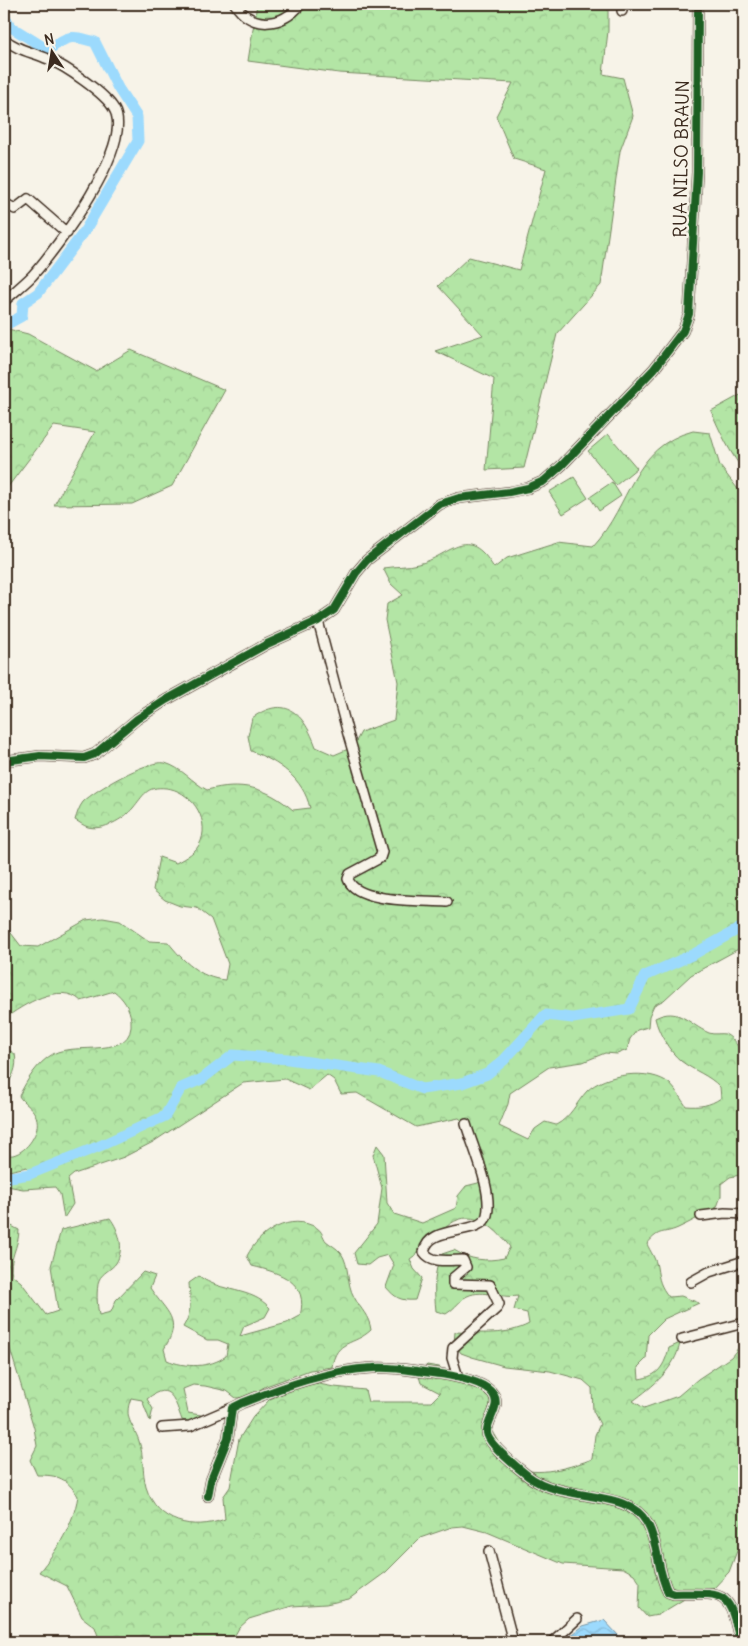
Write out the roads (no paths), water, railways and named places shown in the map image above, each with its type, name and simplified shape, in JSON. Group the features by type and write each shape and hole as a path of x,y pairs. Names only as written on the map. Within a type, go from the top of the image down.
{"street":[{"path":"235,4 246,17 259,23 282,20 301,4"},
{"name":"RUA NILSO BRAUN","path":"318,620 334,610 356,573 367,560 440,504 459,498 528,488 544,481 562,465 654,369 683,331 689,314 698,172 698,4"},
{"path":"4,38 14,47 49,59 72,71 114,109 119,126 116,145 67,233 31,277 4,301"},
{"path":"4,203 15,209 28,199 67,233"},
{"path":"4,761 40,756 84,758 95,754 136,719 166,700 267,644 318,620 382,852 380,858 350,874 348,879 350,886 359,892 377,898 448,902"},
{"path":"458,1377 451,1353 453,1348 499,1304 490,1285 453,1284 453,1278 466,1267 463,1260 434,1260 424,1252 425,1246 432,1240 445,1233 478,1225 487,1214 486,1192 466,1124"},
{"path":"701,1216 725,1213 744,1214"},
{"path":"691,1282 709,1272 744,1262"},
{"path":"682,1339 744,1324"},
{"path":"162,1428 190,1426 270,1392 352,1370 374,1368 458,1377 484,1387 493,1393 496,1402 487,1433 489,1440 515,1465 544,1487 564,1493 611,1499 628,1505 640,1514 648,1524 653,1537 668,1592 674,1594 715,1594 725,1599 733,1609 740,1642"},
{"path":"208,1496 211,1480 228,1438 232,1408"},
{"path":"489,1551 513,1642"},
{"path":"552,1642 577,1619"}],"water":[{"path":"604,1620 618,1635 620,1642 563,1642 583,1626"}],"waterway":[{"path":"4,16 11,27 48,50 60,41 70,38 80,38 95,42 118,88 137,117 138,141 84,232 38,293 23,303 22,316 4,326"},
{"path":"4,1178 30,1174 102,1145 165,1116 181,1088 202,1079 233,1055 288,1059 379,1072 422,1089 462,1083 487,1074 504,1060 545,1015 573,1018 629,1009 645,976 694,954 744,926"}]}
